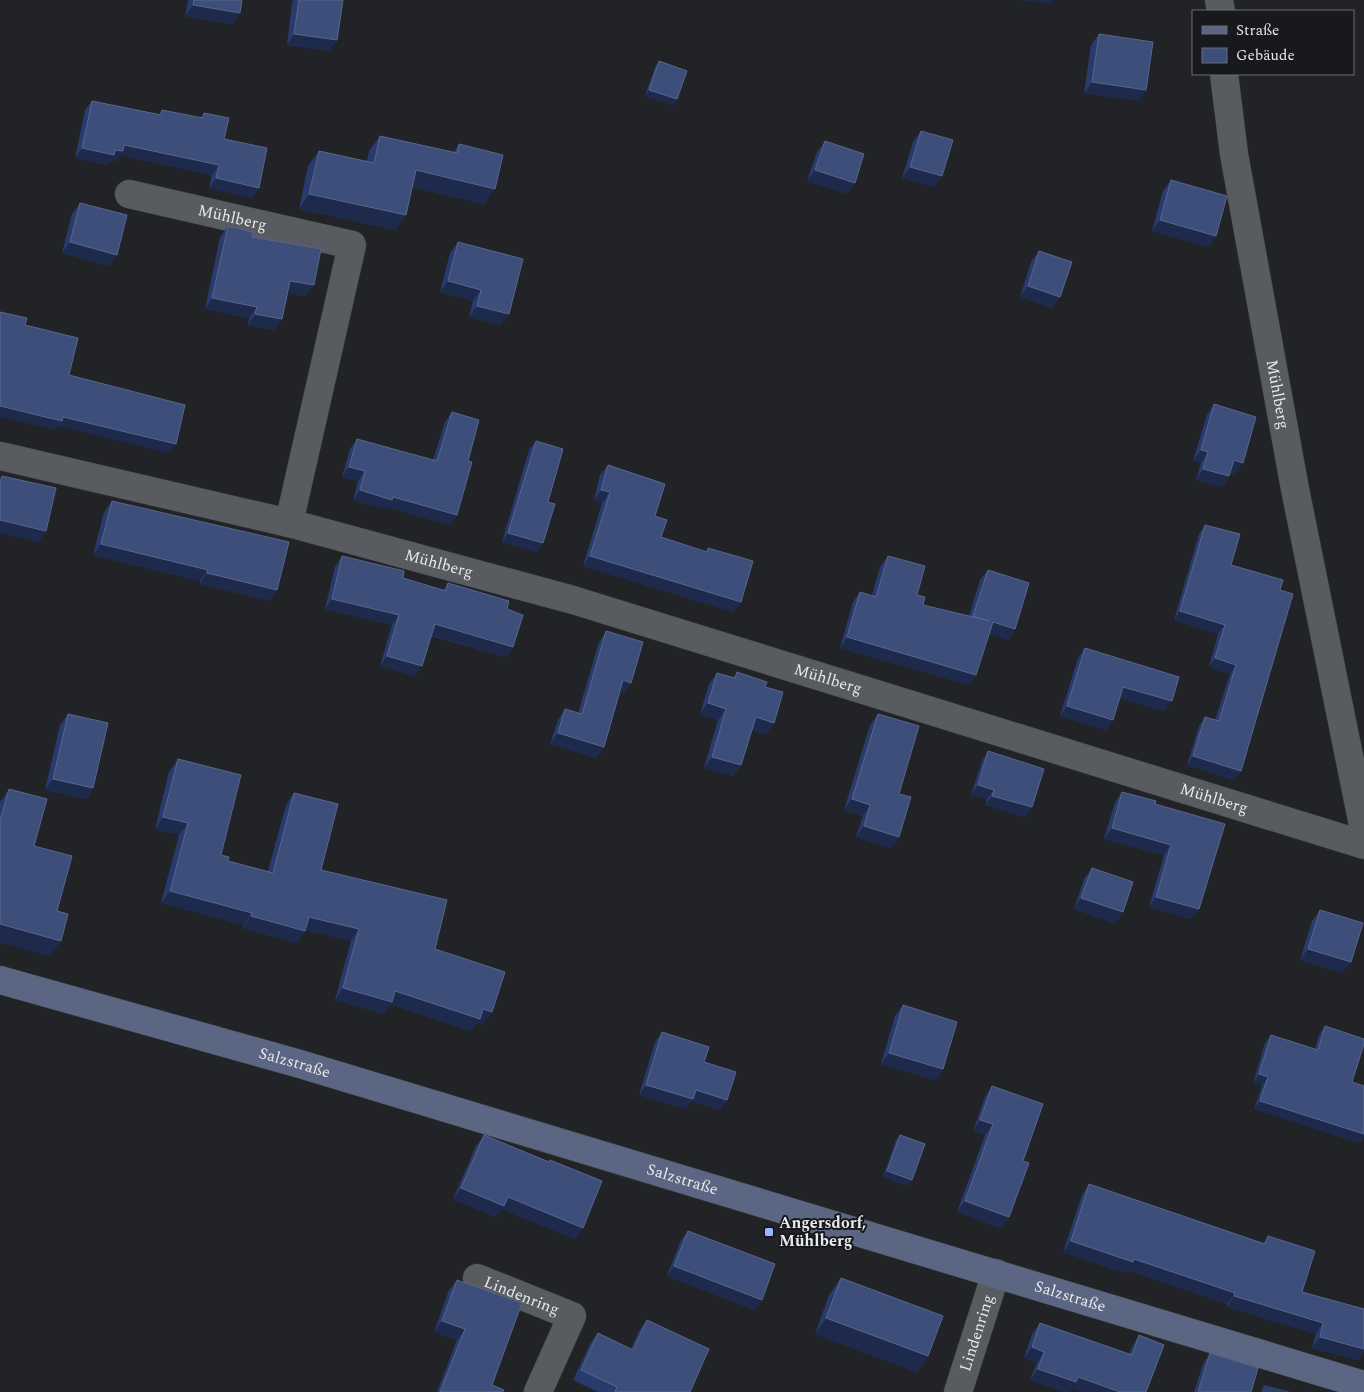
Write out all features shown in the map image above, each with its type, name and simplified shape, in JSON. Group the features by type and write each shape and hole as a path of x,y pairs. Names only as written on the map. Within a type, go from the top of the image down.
{"street":[{"name":"Mühlberg","path":"1224,75 1234,154 1295,488 1364,830"},
{"name":"Mühlberg","path":"129,194 352,245 289,523"},
{"name":"Mühlberg","path":"0,456 289,523 573,600 1364,845"},
{"name":"Salzstraße","path":"0,980 300,1064 1364,1385"},
{"name":"Lindenring","path":"958,1392 996,1273"},
{"name":"Lindenring","path":"477,1278 572,1316 538,1392"}],"shaded area":[{"path":"1264,1385 1291,1392 1261,1392"}],"building":[{"path":"194,0 242,0 240,13 193,5"},
{"path":"299,0 343,0 337,40 294,34"},
{"path":"1099,34 1153,42 1146,90 1092,82"},
{"path":"659,61 687,71 677,99 649,90"},
{"path":"92,101 161,115 162,110 203,118 204,113 229,118 224,139 267,148 259,188 216,178 219,165 124,145 123,151 115,150 114,155 82,148"},
{"path":"921,131 953,140 942,176 910,167"},
{"path":"380,136 457,153 459,144 503,155 495,189 416,170 406,215 309,194 319,151 374,163"},
{"path":"825,141 864,154 855,183 815,170"},
{"path":"1171,180 1227,196 1216,236 1160,220"},
{"path":"80,203 127,215 117,255 70,242"},
{"path":"228,226 253,232 252,237 321,249 314,285 290,281 282,319 255,314 257,307 212,298"},
{"path":"458,242 523,259 509,314 477,306 481,290 448,281"},
{"path":"1039,251 1072,262 1060,297 1028,286"},
{"path":"0,312 27,318 25,325 78,338 69,375 185,405 176,444 63,417 62,421 0,406"},
{"path":"1214,404 1256,417 1243,463 1234,460 1229,476 1203,469 1208,452 1201,450"},
{"path":"452,412 479,420 468,461 472,462 457,515 393,497 392,500 360,490 365,471 349,467 357,439 437,461"},
{"path":"536,441 563,449 548,502 555,504 543,543 508,533"},
{"path":"608,465 665,484 655,516 667,520 661,537 707,552 708,548 753,561 741,602 590,556 610,492 601,490"},
{"path":"2,476 56,488 46,531 0,520 0,482"},
{"path":"112,501 289,542 277,590 207,573 208,570 101,544"},
{"path":"1205,525 1240,534 1231,565 1283,580 1280,590 1293,594 1241,771 1193,756 1205,717 1219,721 1236,665 1215,658 1225,625 1180,611"},
{"path":"342,556 404,571 403,578 446,591 448,583 509,601 507,609 523,615 513,647 435,624 422,666 387,656 399,615 332,599"},
{"path":"888,556 925,566 917,595 925,597 923,605 990,621 973,616 988,570 1029,583 1015,629 993,622 976,675 847,637 860,592 876,597"},
{"path":"606,631 643,642 631,683 623,680 604,747 558,733 565,709 582,714"},
{"path":"1085,648 1179,677 1172,701 1123,687 1113,720 1067,706"},
{"path":"737,672 767,682 765,687 783,692 774,723 756,717 741,765 712,757 726,709 708,703 717,673 735,678"},
{"path":"68,714 108,723 93,788 53,779"},
{"path":"878,714 919,726 899,794 911,797 899,837 864,826 870,805 852,799"},
{"path":"988,751 1044,769 1032,807 992,796 994,790 978,785"},
{"path":"178,759 241,775 221,855 229,857 228,861 273,873 294,793 338,804 321,870 447,900 435,949 505,972 492,1012 483,1009 480,1019 395,991 392,1002 343,988 359,929 309,917 305,931 251,916 252,913 170,891 188,823 163,817"},
{"path":"9,789 47,799 34,846 72,856 57,911 68,914 61,941 0,924 0,821"},
{"path":"1122,792 1156,801 1155,804 1225,824 1199,909 1156,897 1171,845 1112,828"},
{"path":"1092,868 1133,882 1123,912 1081,898"},
{"path":"1320,910 1363,923 1351,962 1308,949"},
{"path":"903,1005 957,1022 943,1069 889,1053"},
{"path":"1325,1026 1364,1039 1352,1082 1364,1086 1364,1134 1260,1101 1268,1077 1259,1074 1271,1035 1318,1050"},
{"path":"662,1032 709,1047 704,1062 736,1072 727,1100 696,1090 693,1099 646,1085"},
{"path":"992,1086 1043,1104 1023,1161 1029,1163 1009,1217 965,1201 993,1124 980,1120"},
{"path":"484,1135 549,1162 550,1160 602,1181 583,1228 508,1197 504,1206 461,1188"},
{"path":"900,1135 925,1144 912,1180 887,1171"},
{"path":"1089,1184 1265,1244 1268,1236 1315,1251 1302,1292 1364,1309 1364,1349 1320,1337 1323,1323 1234,1296 1235,1293 1134,1259 1133,1262 1071,1241"},
{"path":"688,1231 775,1264 762,1300 674,1266"},
{"path":"841,1278 943,1316 928,1356 826,1318"},
{"path":"457,1280 522,1303 492,1385 504,1390 503,1392 440,1392 465,1329 442,1321"},
{"path":"647,1320 709,1349 690,1392 615,1392 617,1387 581,1370 598,1333 633,1350"},
{"path":"1040,1323 1132,1355 1139,1335 1164,1345 1146,1392 1120,1392 1078,1377 1076,1382 1038,1369 1044,1352 1032,1347"},
{"path":"1210,1353 1258,1368 1251,1392 1198,1392"}],"place":[{"name":"Angersdorf, Mühlberg","path":"769,1232"}]}
